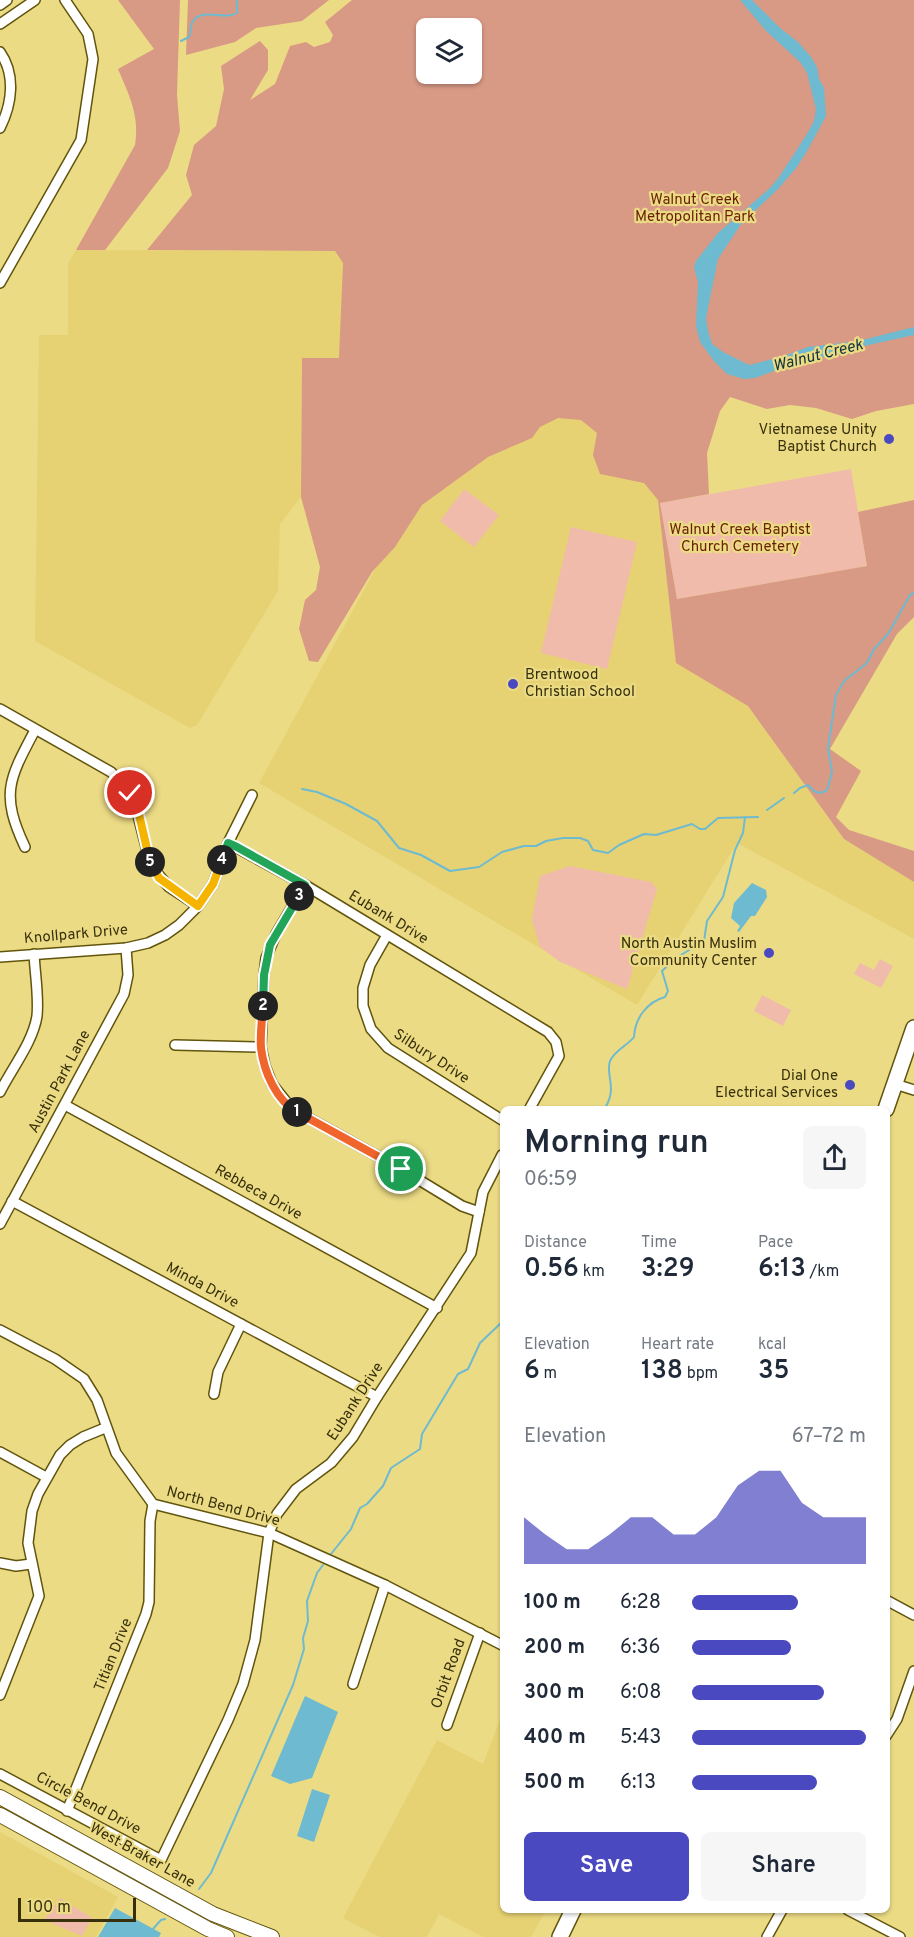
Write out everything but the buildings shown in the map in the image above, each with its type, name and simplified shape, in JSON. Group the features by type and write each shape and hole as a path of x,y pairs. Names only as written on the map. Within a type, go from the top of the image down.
{"main road":[{"path":"887,1106 914,1028"},
{"name":"West Braker Lane","path":"0,1797 213,1914 272,1937"},
{"path":"0,1815 199,1924 227,1937"},
{"path":"560,1937 572,1913"}],"street":[{"path":"0,5 7,0"},
{"path":"0,24 35,0"},
{"path":"0,283 81,140 93,58 88,34 65,0"},
{"path":"0,52 11,81 7,114 0,128"},
{"path":"0,709 111,772 119,779 130,793 138,810 151,866 159,878 198,906"},
{"path":"25,847 12,814 10,789 17,764 35,730"},
{"name":"Knollpark Drive","path":"0,957 126,948 148,943 165,935 198,906 213,884 228,843 252,795"},
{"name":"Eubank Drive","path":"228,843 305,885 548,1032 558,1046 558,1056 531,1106"},
{"path":"305,885 276,934 266,958 261,1047 272,1084 292,1109 401,1169 462,1206 478,1212"},
{"name":"Silbury Drive","path":"387,935 370,964 363,988 365,1015 371,1029 388,1048 500,1119"},
{"name":"Austin Park Lane","path":"0,1224 124,994 128,975 126,948"},
{"path":"0,1092 3,1078 32,1032 36,1017 38,1004 34,954"},
{"path":"175,1045 261,1047"},
{"path":"895,1084 914,1090"},
{"name":"Rebbeca Drive","path":"65,1105 436,1308"},
{"name":"Eubank Drive","path":"161,1860 243,1684 255,1640 269,1533 277,1514 289,1495 342,1452 471,1253 483,1192 500,1159"},
{"name":"Minda Drive","path":"12,1201 377,1397"},
{"path":"214,1394 218,1372 241,1324"},
{"name":"North Bend Drive","path":"0,1329 55,1359 84,1379 97,1400 105,1428 116,1453 153,1504 269,1533 385,1585 500,1644"},
{"path":"1,1691 39,1596 28,1543 32,1511 46,1477 60,1455 70,1445 105,1428"},
{"path":"0,1452 46,1477"},
{"name":"Titian Drive","path":"67,1811 146,1614 149,1602 150,1521 153,1504"},
{"path":"0,1563 16,1566 32,1564"},
{"path":"353,1684 385,1585"},
{"path":"890,1602 914,1615"},
{"name":"Orbit Road","path":"447,1725 480,1633"},
{"path":"890,1730 897,1719 914,1671"},
{"name":"Circle Bend Drive","path":"0,1774 161,1860"},
{"path":"767,1937 780,1913"},
{"path":"854,1913 900,1937"}],"shaded area":[{"path":"76,250 335,251 343,263 340,358 302,358 301,497 280,524 278,591 197,725 190,728 35,641 39,335 68,335 68,263"},
{"name":"Brentwood Christian School","path":"501,338 646,420 658,499 676,663 748,706 844,839 914,882 914,939 737,843 637,1005 259,783"},
{"path":"500,1719 500,1913 544,1913 531,1937 483,1937 439,1914 427,1937 379,1937 343,1918 437,1740 483,1764"},
{"path":"0,1832 118,1897 96,1937 0,1937"}],"green space":[{"path":"118,0 180,0 177,95 180,131 168,168 105,250 76,250 135,145 135,115 118,69 154,49"},
{"path":"188,0 329,0 302,21 256,28 235,42 186,55"},
{"name":"Walnut Creek Metropolitan Park","path":"352,0 914,0 914,404 876,411 852,419 816,408 790,405 767,409 730,397 720,411 707,453 709,494 660,503 677,599 867,566 858,512 914,500 914,617 897,634 830,749 861,771 836,817 849,830 914,851 914,882 844,839 748,706 676,663 658,500 644,483 600,474 593,455 597,433 581,420 558,418 540,427 532,438 488,457 422,505 395,547 372,572 318,662 309,661 299,629 305,600 316,590 320,567 301,497 302,358 339,358 343,263 335,251 147,250 192,195 186,175 194,145 216,126 224,89 221,66 260,41 268,50 268,70 250,100 275,84 290,46 306,42 314,47 330,42 333,35 325,22"},
{"name":"Walnut Creek Baptist Church Cemetery","path":"851,469 867,566 677,599 660,503"},
{"path":"464,489 499,515 474,547 440,521"},
{"path":"571,527 637,542 607,669 541,653"},
{"path":"570,866 651,882 657,889 627,989 560,962 540,947 532,920 540,876"},
{"path":"880,959 893,966 881,988 854,974 860,963 874,970"},
{"path":"762,995 791,1010 783,1026 754,1011"},
{"path":"60,1898 92,1918 82,1936 44,1920"}],"water":[{"name":"Walnut Creek","path":"740,0 752,0 811,57 824,88 826,116 797,167 778,189 741,224 718,259 706,318 712,344 749,365 808,347 858,341 914,327 914,335 832,353 755,378 744,379 727,374 700,342 696,326 698,282 694,267 696,261 718,233 770,188 779,177 807,134 814,121 816,109 807,73 800,62 766,31"},
{"path":"752,883 766,890 767,897 755,916 751,916 739,932 737,931 740,926 731,918 734,903"},
{"path":"305,1696 338,1712 312,1778 290,1784 271,1776"},
{"path":"312,1789 330,1795 314,1842 297,1836"},
{"path":"115,1908 161,1933 159,1937 98,1937"}],"waterway":[{"path":"181,41 189,37 192,23 201,15 226,16 237,13 237,0"},
{"path":"794,793 808,785 819,793 826,791 832,772 828,748 836,695 844,681 867,663 874,649 888,634 910,595 914,593"},
{"path":"302,789 317,792 346,804 377,821 399,848 421,855 450,871 479,867 502,852 563,838 580,838 588,841 593,850 608,853 619,845 644,834 656,835 692,824 705,829 718,818 758,817"},
{"path":"767,810 784,798"},
{"path":"606,1106 611,1094 610,1061 634,1037 637,1023 643,1012 653,1003 665,997 668,991 662,971 676,958 704,941 707,921 723,897 735,850 743,833 745,817"},
{"path":"331,1554 351,1529 360,1508 367,1504 383,1486 391,1468 420,1449 422,1434 458,1374 468,1369 480,1343 500,1324"},
{"path":"199,1889 211,1873 293,1685 304,1649 303,1638 308,1621 307,1601 317,1573 323,1565"},
{"path":"152,1930 161,1920 165,1919"}],"place":[{"name":"Vietnamese Unity Baptist Church","path":"889,439"},
{"name":"Brentwood Christian School","path":"513,684"},
{"name":"North Austin Muslim Community Center","path":"769,953"},
{"name":"Dial One Electrical Services","path":"850,1085"}],"route":[{"path":"130,793 138,810 151,866 159,878 198,906 213,884 228,843 305,885 270,945 266,958 261,1047 265,1066 272,1084 292,1109 401,1169"}]}
